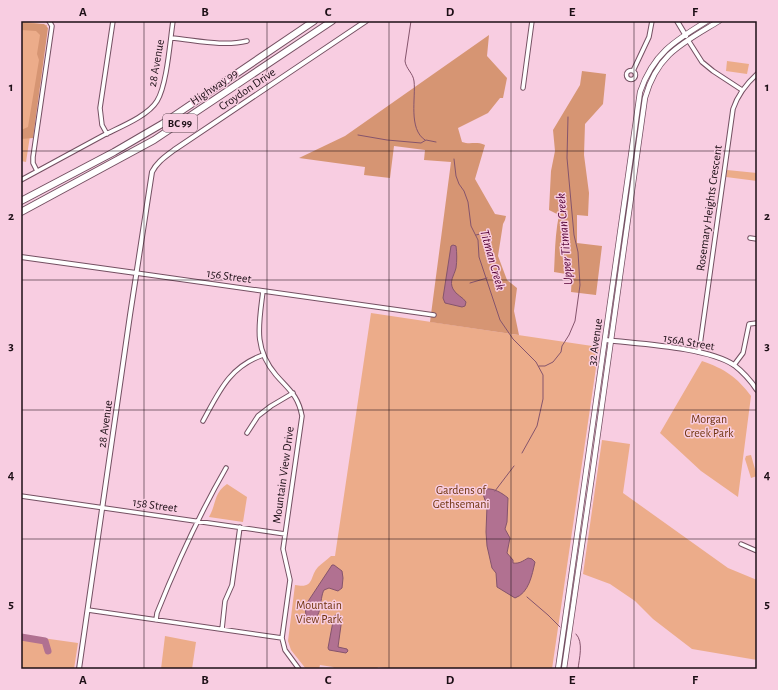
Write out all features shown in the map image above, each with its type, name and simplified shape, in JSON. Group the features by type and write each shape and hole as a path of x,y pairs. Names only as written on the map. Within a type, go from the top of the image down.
{"highway":[{"name":"Highway 99","path":"21,201 114,152 162,124 314,21"},
{"name":"Highway 99","path":"21,212 154,140 332,21"}],"main road":[{"name":"32 Avenue","path":"558,669 639,100 649,69 660,54 685,34 707,21"},
{"name":"32 Avenue","path":"564,669 645,98 656,72 666,57 688,40 719,21"},
{"path":"626,195 628,198 625,218 627,224"}],"street":[{"path":"37,172 33,163 33,157 52,26 49,21"},
{"path":"21,180 106,134 102,125 100,108 113,21"},
{"name":"28 Avenue","path":"106,134 148,111 158,100 163,86 173,21"},
{"name":"Croydon Drive","path":"150,182 155,166 162,159 366,21"},
{"path":"523,88 532,21"},
{"path":"633,71 649,37 652,21"},
{"path":"677,21 702,62 742,90"},
{"path":"171,38 217,43 240,43 247,41"},
{"name":"Rosemary Heights Crescent","path":"699,352 734,109 742,90 757,74"},
{"name":"28 Avenue","path":"79,669 150,182"},
{"path":"750,238 757,239"},
{"name":"156 Street","path":"21,257 434,315"},
{"name":"Mountain View Drive","path":"263,291 258,328 263,354 276,376 293,394 300,406 302,416 285,534 284,549 290,580 282,638"},
{"path":"734,365 743,353 750,324 757,323"},
{"name":"156A Street","path":"606,340 699,352 718,357 734,365 745,375 757,390"},
{"path":"203,421 226,380 243,364 263,354"},
{"path":"247,433 258,416 271,406 293,394"},
{"path":"156,620 157,613 176,566 210,496 226,468"},
{"name":"158 Street","path":"21,496 285,534"},
{"path":"222,629 225,601 232,585 240,528"},
{"path":"740,544 757,551"},
{"path":"88,610 282,638 285,650 299,669"}],"green space":[{"path":"21,21 47,25 26,162 21,161"},
{"path":"727,61 749,64 747,74 726,71"},
{"path":"727,170 757,173 757,181 726,177"},
{"name":"Gardens of Gethsemani","path":"371,313 599,347 552,669 393,669 378,667 377,669 335,669 333,667 320,665 319,669 306,669 291,650 288,641 295,585 301,586 309,584 318,567 331,556 335,556"},
{"name":"Morgan Creek Park","path":"702,361 730,374 751,396 738,497 701,471 660,433"},
{"path":"602,440 630,444 623,493 728,568 757,580 757,660 692,649 653,619 635,601 610,584 583,574"},
{"path":"751,455 757,476 751,478 745,459 746,456"},
{"path":"227,484 247,497 243,522 209,517 219,491"},
{"path":"21,635 78,643 74,669 21,669"},
{"path":"165,636 196,642 192,669 161,669"}],"shaded area":[{"path":"21,23 44,24 48,28 33,138 21,139 21,130 28,127 39,60 37,54 40,35 36,31 21,30"},
{"path":"489,35 487,56 507,78 503,98 500,98 488,113 458,128 462,142 479,143 485,145 475,179 495,214 506,216 503,224 498,256 507,280 517,288 514,311 519,335 430,322 451,162 424,160 425,150 394,146 390,178 364,175 365,167 299,158 345,136"},
{"path":"582,71 606,74 603,104 585,124 584,155 589,193 588,216 577,215 577,243 602,246 596,295 571,292 572,275 554,272 559,215 549,210 551,171 555,151 553,130 580,85"},
{"path":"451,246 456,246 457,260 452,278 452,286 454,291 466,302 465,306 462,307 445,303 443,298"},
{"path":"486,489 498,491 508,498 507,522 505,529 510,538 507,553 513,560 513,563 519,563 528,558 535,562 527,588 520,596 515,598 497,587 496,573 492,568 487,546 487,506 483,494"},
{"path":"332,565 342,571 342,588 338,591 329,588 324,590 319,612 314,619 310,620 306,616 305,606"},
{"path":"334,616 341,616 342,618 338,647 347,649 348,651 346,653 329,650 328,648"}],"waterway":[{"path":"411,21 405,61 414,81 414,113 416,129 425,140"},
{"name":"Upper Titman Creek","path":"539,366 545,366 553,362 561,352 562,346 575,321 580,285 578,252 574,235 567,158 568,117"},
{"name":"Titman Creek","path":"358,135 387,140 421,143 426,140 436,142"},
{"name":"Titman Creek","path":"454,159 456,176 468,202 471,226 478,240 479,257 500,320 513,339 536,362 543,375 543,399 537,426 522,453"},
{"path":"476,235 489,232"},
{"path":"470,283 487,278"},
{"path":"495,491 514,466"},
{"name":"Titman Creek","path":"527,597 560,627"},
{"name":"Titman Creek","path":"576,634 580,641 578,669"},
{"path":"21,637 45,641 48,651"}],"park label":[{"name":"Mountain View Park","path":"319,612"}]}
